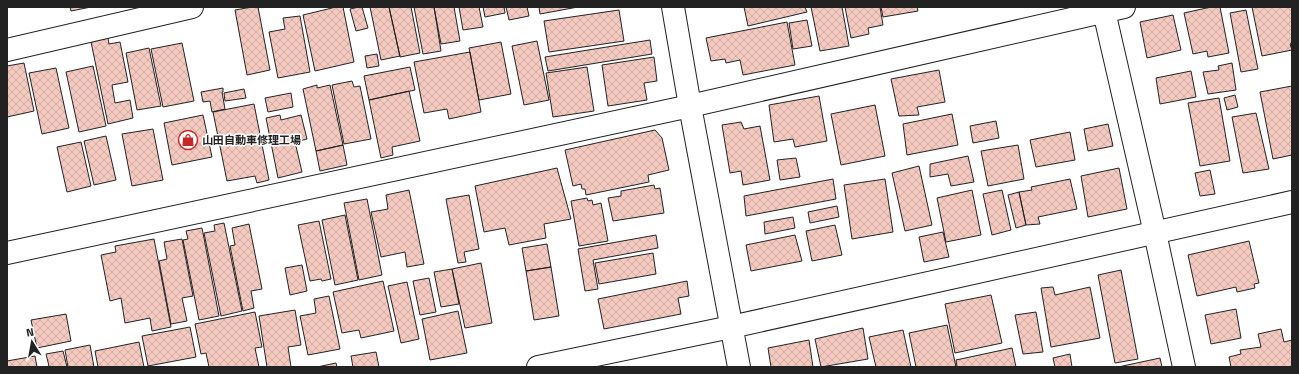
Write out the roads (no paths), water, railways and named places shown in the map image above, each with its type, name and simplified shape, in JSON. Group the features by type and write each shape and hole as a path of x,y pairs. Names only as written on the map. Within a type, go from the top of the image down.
{"street":[{"path":"7,50 192,7"},
{"path":"673,7 739,367"},
{"path":"7,253 690,106 1110,8 1155,233 1184,367"},
{"path":"538,367 731,327 1292,202"}],"place":[{"name":"山田自動車修理工場","path":"188,140"}]}
